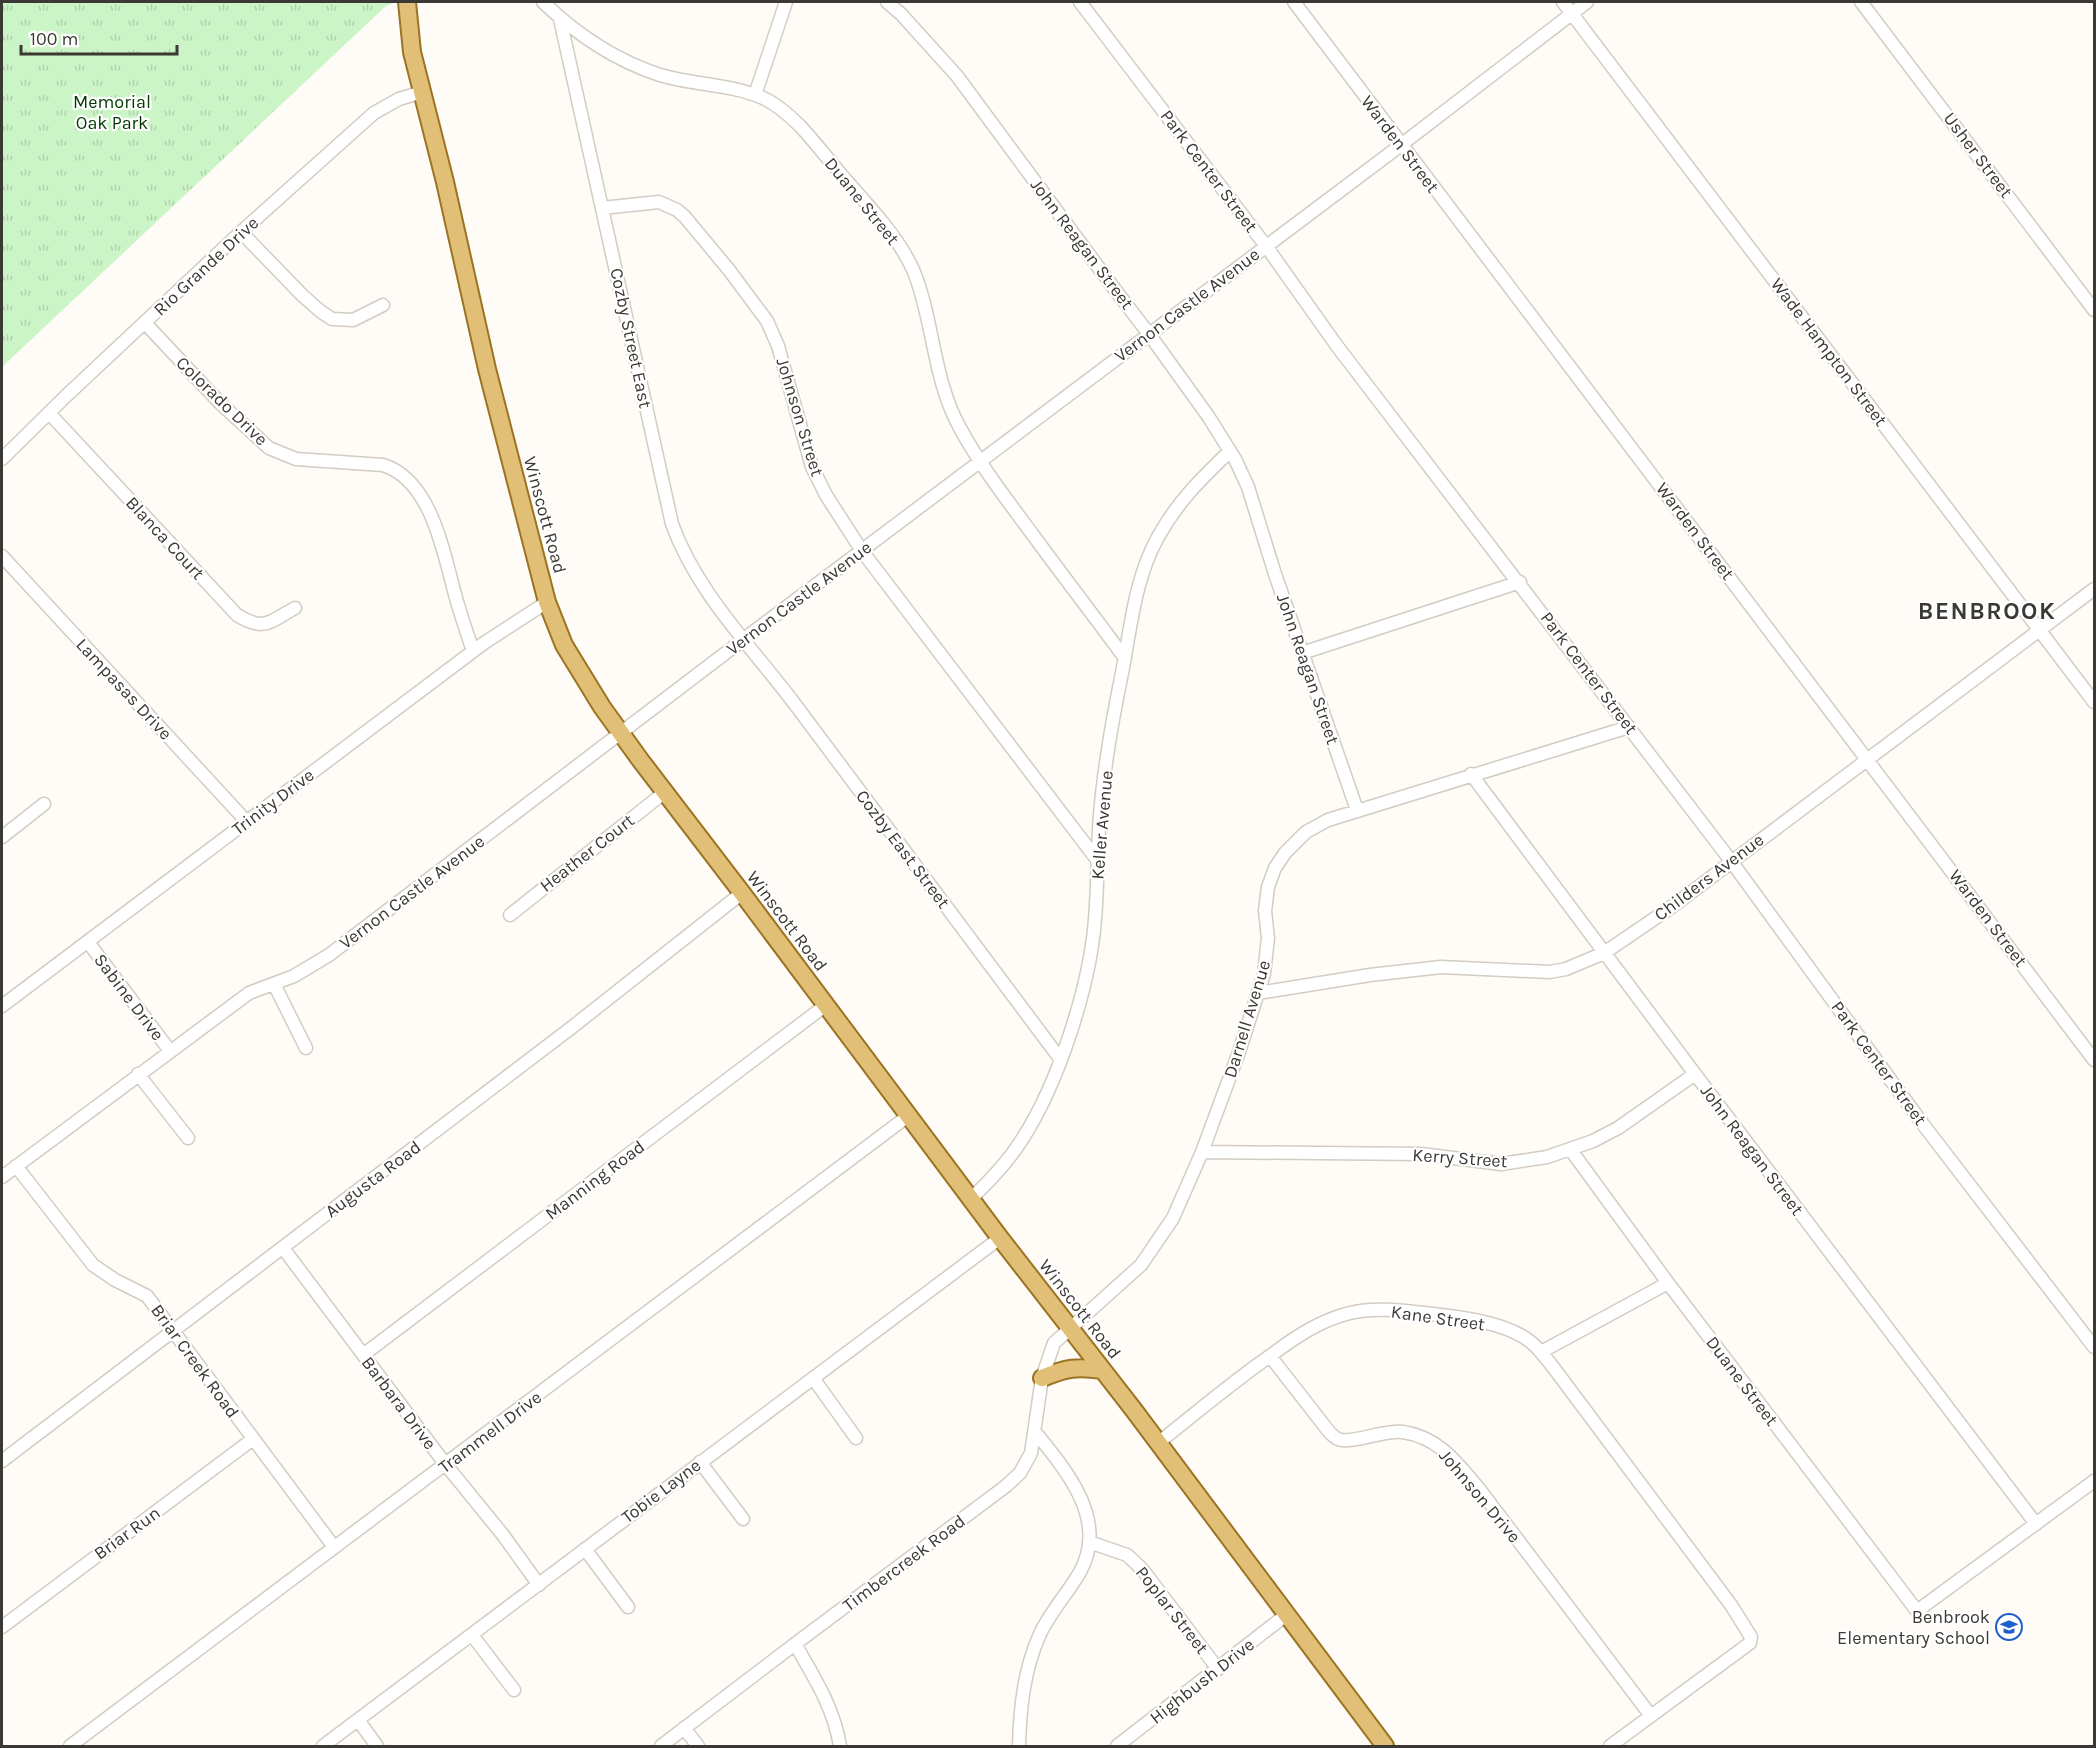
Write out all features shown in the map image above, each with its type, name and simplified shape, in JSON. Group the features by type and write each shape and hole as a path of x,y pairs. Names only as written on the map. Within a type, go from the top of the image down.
{"main road":[{"name":"Winscott Road","path":"407,2 412,52 447,189 487,369 548,602 564,645 602,707 664,792 1385,1746"},
{"path":"1042,1378 1080,1366 1102,1370"}],"street":[{"name":"Duane Street","path":"543,2 560,19 601,49 627,63 661,75 755,95 784,112 801,127 886,227 902,250 913,271 924,303 943,386 958,426 980,461 1125,657"},
{"path":"755,95 786,2"},
{"name":"John Reagan Street","path":"887,2 901,14 957,76 1149,334 1230,451 1248,487 1302,653 1357,810"},
{"name":"Park Center Street","path":"1080,2 1266,246 1337,346 1520,582 1731,861 1922,1123 2094,1347"},
{"name":"Warden Street","path":"1294,2 2094,1060"},
{"name":"Wade Hampton Street","path":"1563,2 2094,702"},
{"name":"Vernon Castle Avenue","path":"2,1177 249,993 294,976 329,955 1587,2"},
{"name":"Usher Street","path":"1861,2 2094,310"},
{"name":"Cozby Street East","path":"560,19 672,524 690,565 714,602 744,639"},
{"name":"Rio Grande Drive","path":"2,459 241,232 374,113 399,99 422,92"},
{"name":"Johnson Street","path":"602,208 659,202 666,204 685,217 729,270 767,321 778,346 812,467 826,495 862,551 1098,861"},
{"path":"241,232 302,295 332,319 352,320 383,305"},
{"name":"Colorado Drive","path":"145,323 220,403 269,448 296,459 383,465 391,467 406,479 421,497 437,529 461,618 473,651"},
{"name":"Blanca Court","path":"49,413 237,615 258,625 295,608"},
{"name":"Keller Avenue","path":"971,1200 1005,1164 1037,1114 1061,1060 1085,985 1095,921 1102,794 1111,728 1140,581 1157,538 1181,500 1230,451"},
{"name":"Lampasas Drive","path":"2,556 247,822"},
{"path":"1302,653 1520,582"},
{"name":"Childers Avenue","path":"1258,993 1370,975 1441,968 1550,972 1579,965 1604,953 1673,906 2094,589"},
{"name":"Trinity Drive","path":"2,1006 473,651 548,602"},
{"name":"Cozby East Street","path":"744,639 1061,1060"},
{"name":"Darnell Avenue","path":"1070,1328 1141,1265 1173,1218 1202,1152 1239,1052 1264,974 1268,938 1265,911 1268,887 1275,868 1285,853 1306,832 1328,820 1470,774 1629,727"},
{"name":"John Reagan Street","path":"1470,774 2036,1524"},
{"name":"Heather Court","path":"510,915 664,792"},
{"path":"2,837 44,804"},
{"name":"Augusta Road","path":"2,1461 571,1028 742,893"},
{"name":"Sabine Drive","path":"88,942 170,1051"},
{"path":"274,984 306,1048"},
{"name":"Manning Road","path":"363,1355 826,1005"},
{"path":"138,1074 188,1138"},
{"name":"Kerry Street","path":"1202,1152 1421,1154 1501,1164 1547,1157 1618,1128 1695,1074"},
{"name":"Trammell Drive","path":"70,1746 908,1116"},
{"name":"Duane Street","path":"1570,1149 1668,1283 1917,1611 2036,1524"},
{"name":"Briar Creek Road","path":"16,1166 93,1265 147,1296 334,1547"},
{"name":"Tobie Layne","path":"323,1746 1000,1238"},
{"name":"Barbara Drive","path":"283,1248 539,1585"},
{"path":"1541,1352 1668,1283"},
{"name":"Kane Street","path":"1158,1443 1249,1370 1297,1336 1328,1320 1350,1313 1369,1310 1446,1315 1485,1323 1519,1334 1541,1352 1731,1605 1752,1637 1750,1643 1651,1716"},
{"name":"Timbercreek Road","path":"661,1746 1006,1486 1020,1473 1031,1453 1042,1378 1054,1343 1070,1328"},
{"name":"Johnson Drive","path":"1270,1356 1330,1433 1338,1439 1347,1440 1402,1431 1441,1447 1480,1490 1651,1716"},
{"path":"813,1377 856,1438"},
{"path":"1019,1746 1020,1716 1029,1662 1040,1632 1081,1570 1089,1542 1089,1524 1078,1491 1035,1432"},
{"name":"Briar Run","path":"2,1627 253,1439"},
{"path":"700,1462 743,1519"},
{"path":"2036,1524 2090,1484 2094,1499"},
{"name":"Poplar Street","path":"1089,1542 1127,1555 1142,1569 1218,1669"},
{"path":"585,1549 628,1607"},
{"name":"Highbush Drive","path":"1117,1746 1286,1615"},
{"path":"472,1635 514,1690"},
{"path":"795,1644 831,1711 840,1746"},
{"path":"1610,1746 1651,1716"},
{"path":"358,1720 377,1746"},
{"path":"684,1728 698,1746"}],"green space":[{"name":"Memorial Oak Park","path":"2,2 396,2 386,6 2,367"}],"place":[{"name":"Benbrook Elementary School","path":"2009,1627"}],"district":[{"name":"BENBROOK","path":"1987,611"}]}
